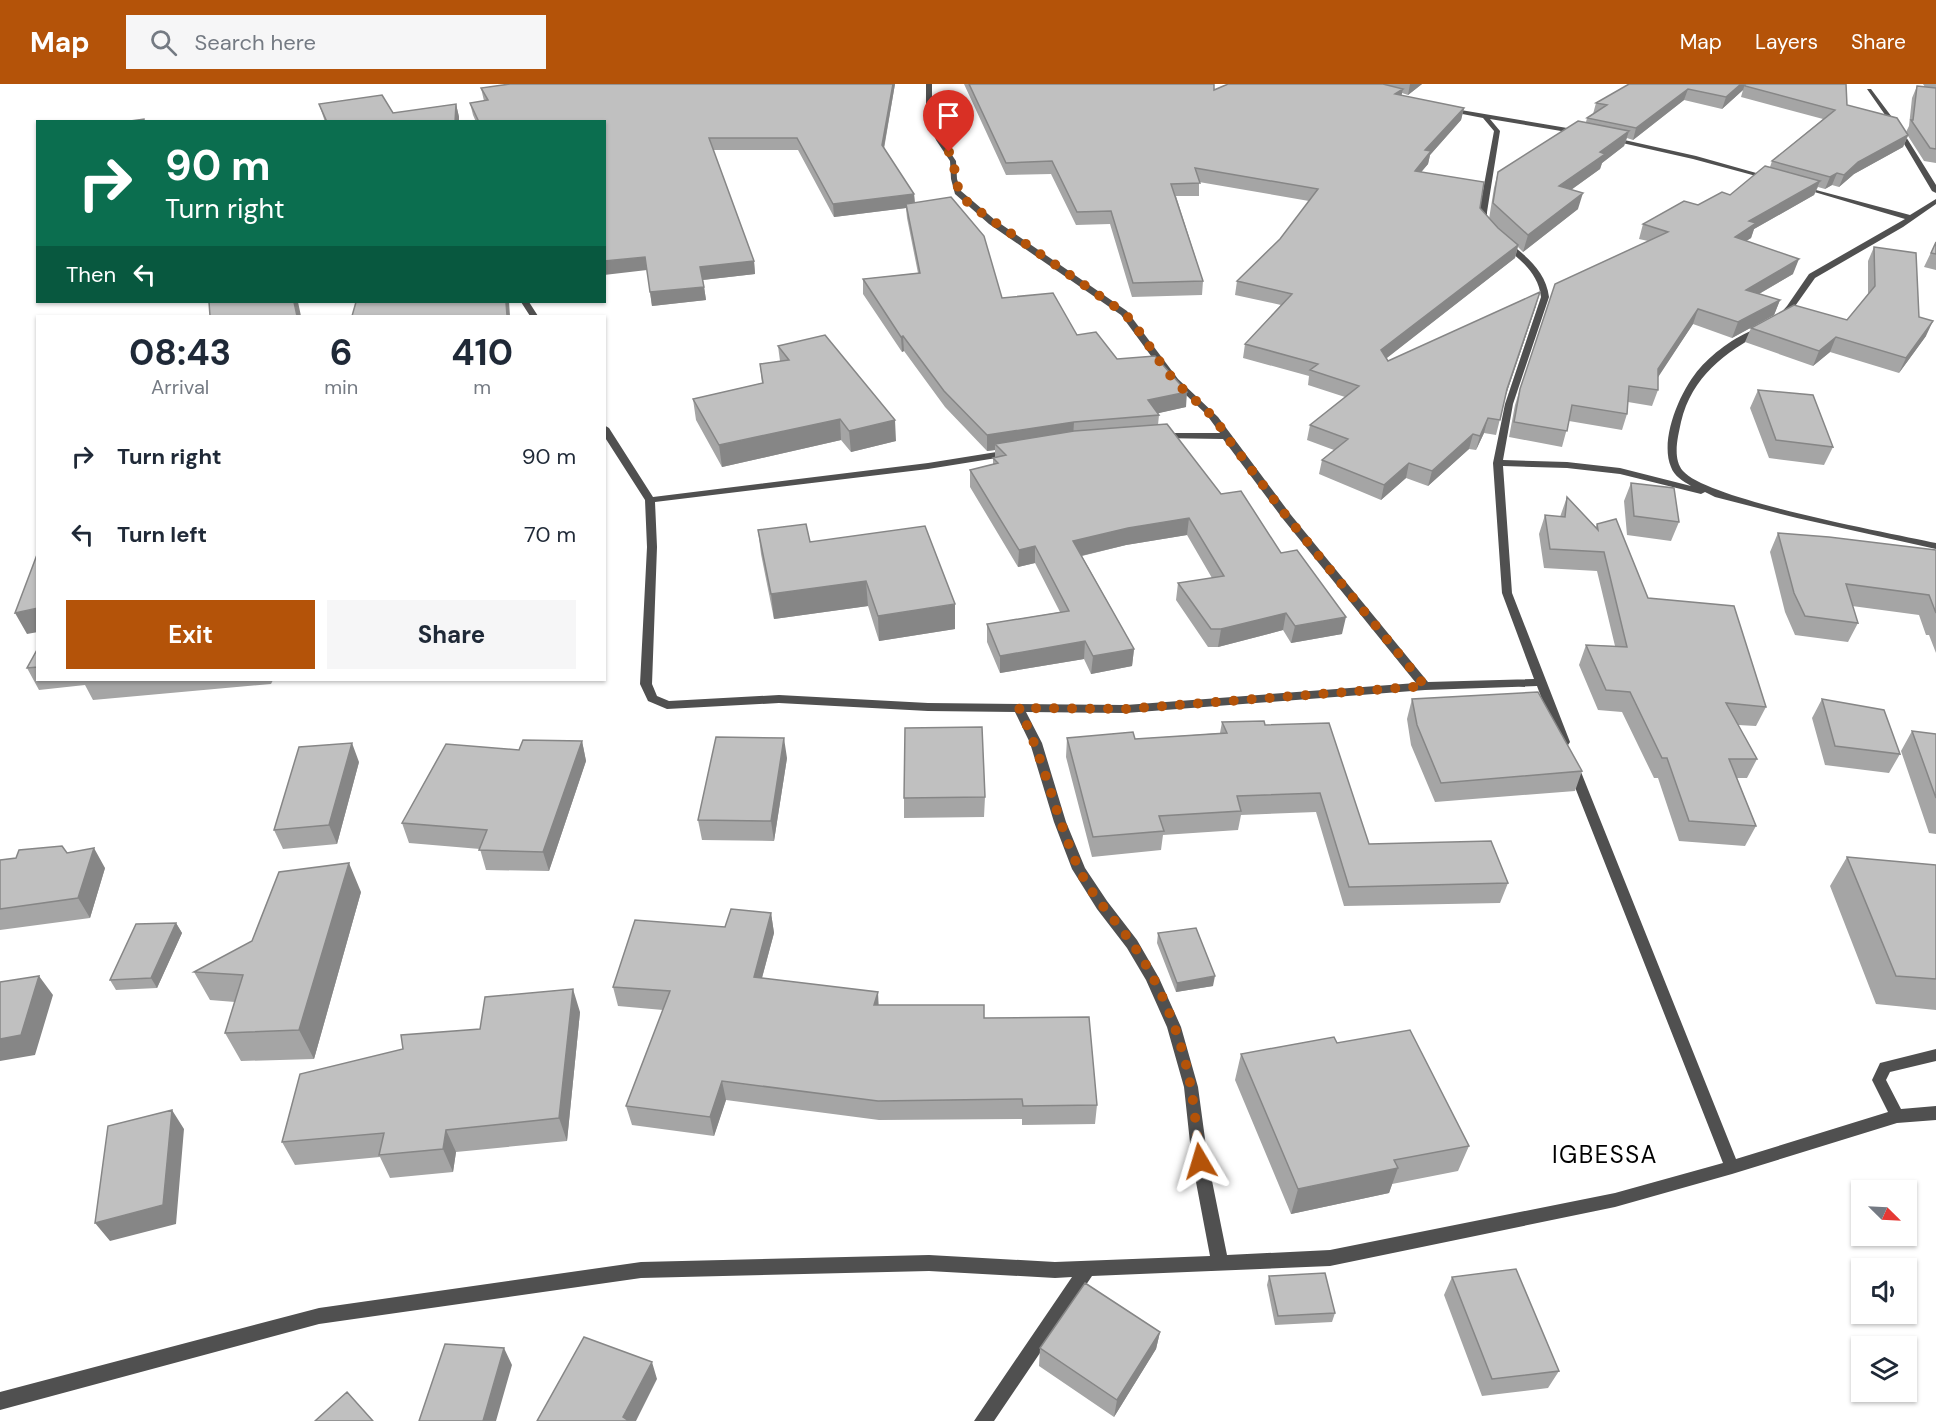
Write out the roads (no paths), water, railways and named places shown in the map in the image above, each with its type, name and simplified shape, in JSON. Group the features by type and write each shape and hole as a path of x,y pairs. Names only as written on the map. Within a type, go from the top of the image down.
{"street":[{"path":"929,84 928,113 939,140 953,161 954,179 958,192 986,218 1124,313 1144,335 1176,383 1208,410 1287,517 1425,686"},
{"path":"1869,90 1900,132 1936,191"},
{"path":"1439,108 1587,134"},
{"path":"1486,118 1497,131 1483,220 1494,236 1528,263 1540,276 1545,286 1545,297 1509,404 1498,463 1507,593 1732,1167"},
{"path":"1599,137 1686,155 1774,179"},
{"path":"1797,186 1911,218"},
{"path":"1725,496 1701,487 1676,469 1672,446 1678,410 1701,371 1719,352 1790,309 1802,286 1812,276 1936,201"},
{"path":"606,431 650,500 652,547 646,684 651,698 657,702 677,705 779,699 928,707 1126,709 1425,686 1540,682"},
{"path":"1147,437 1186,434 1226,436"},
{"path":"650,500 928,466 1017,451"},
{"path":"1498,463 1567,465 1620,471 1807,518 1936,546"},
{"path":"1019,708 1036,743 1060,822 1079,869 1102,905 1132,944 1152,978 1174,1027 1191,1087 1200,1161 1220,1263"},
{"path":"1897,1116 1879,1080 1885,1067 1936,1055"},
{"path":"0,1401 135,1363 319,1316 641,1270 929,1263 1055,1270 1330,1258 1615,1200 1897,1116 1936,1113"},
{"path":"983,1421 1088,1268"}],"district":[{"name":"IGBESSA","path":"1605,1154"}]}
